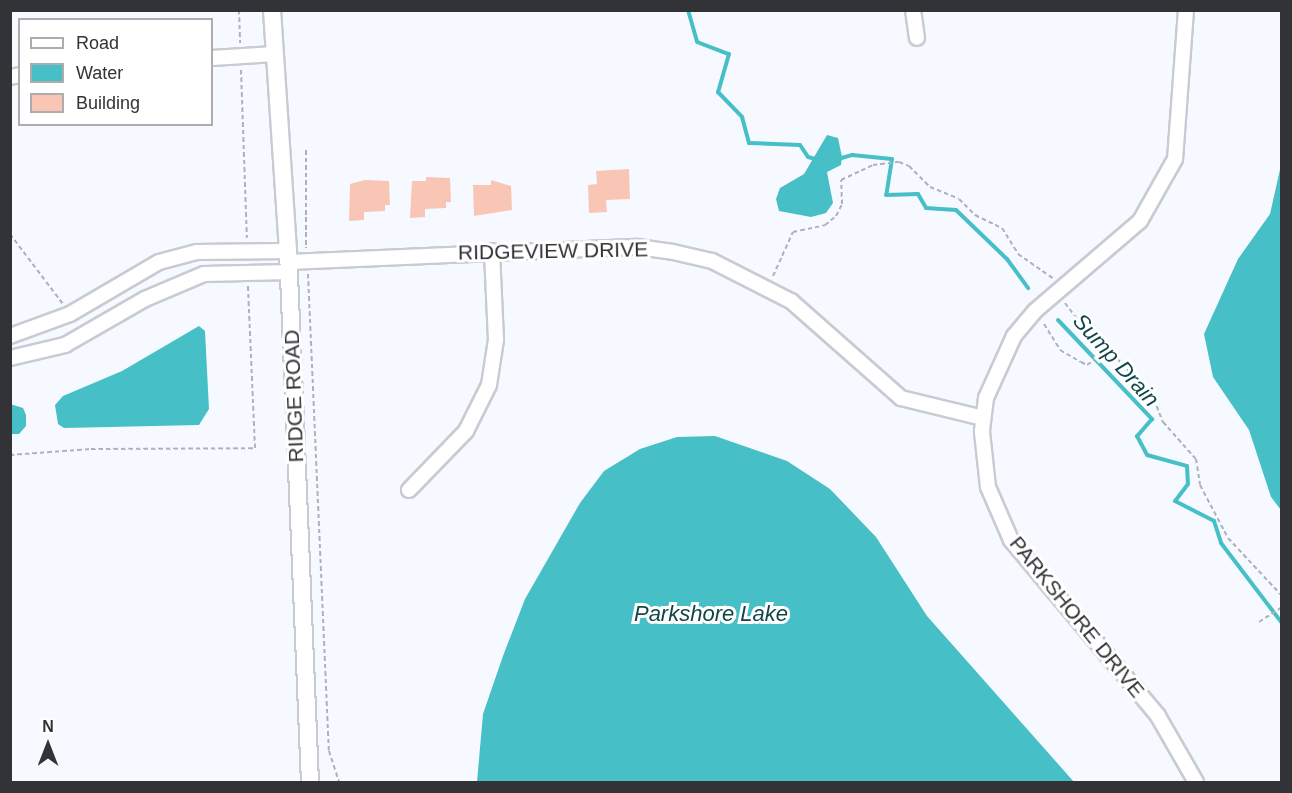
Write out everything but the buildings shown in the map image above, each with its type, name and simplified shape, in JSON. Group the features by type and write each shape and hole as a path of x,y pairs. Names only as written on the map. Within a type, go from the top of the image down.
{"street":[{"name":"RIDGE ROAD","path":"272,10 288,262 310,783"},
{"path":"913,10 916,38"},
{"name":"PARKSHORE DRIVE","path":"1186,10 1175,159 1140,221 1035,311 1014,336 994,376 983,418 984,471 994,507 1011,540 1158,716 1196,783"},
{"path":"213,58 275,54"},
{"name":"RIDGEVIEW DRIVE","path":"288,262 307,259 492,251 638,247 712,261 766,286 791,301 901,398 983,418"},
{"path":"10,336 70,314 159,262 196,252 247,250 288,262"},
{"path":"409,490 466,431 489,385 496,340 492,251"},
{"path":"10,358 66,345 174,285 204,274 288,262"},
{"path":"93,301 105,325"}],"path":[{"path":"239,10 247,250"},
{"path":"306,150 307,259 329,751 339,783"},
{"path":"766,286 782,263 786,239 801,228 825,225 836,216 842,204 841,180 859,169 899,162 909,166 930,187 959,199 975,215 1002,228 1018,254 1051,275 1102,354"},
{"path":"10,234 70,314"},
{"path":"10,455 91,449 255,448 247,269"},
{"path":"1044,324 1060,350 1087,365 1102,354 1112,353 1154,399 1163,422 1192,451 1200,485 1228,538 1281,596"},
{"path":"1259,622 1281,608"}],"water":[{"path":"827,135 838,138 842,157 841,165 827,172 833,203 826,213 811,217 779,211 776,199 780,188 804,174"},
{"path":"1281,165 1282,510 1271,497 1249,430 1213,377 1204,334 1238,259 1270,214"},
{"path":"199,326 205,331 209,409 199,425 64,428 58,424 55,405 63,396 122,371"},
{"path":"10,404 23,408 26,415 26,426 19,434 11,434"},
{"name":"Parkshore Lake","path":"715,436 787,461 830,489 876,537 927,616 1074,782 477,782 483,714 503,656 525,599 580,503 604,471 640,449 677,437"}],"waterway":[{"name":"Sump Drain","path":"688,10 697,42 729,54 718,92 742,117 749,143 800,145 808,157 819,160"},
{"name":"Sump Drain","path":"838,159 852,155 892,159 886,195 918,194 926,208 956,210 1007,259 1028,288"},
{"name":"Sump Drain","path":"1058,320 1152,419 1137,436 1147,455 1187,466 1188,484 1175,501 1214,521 1221,543 1282,623"}]}
